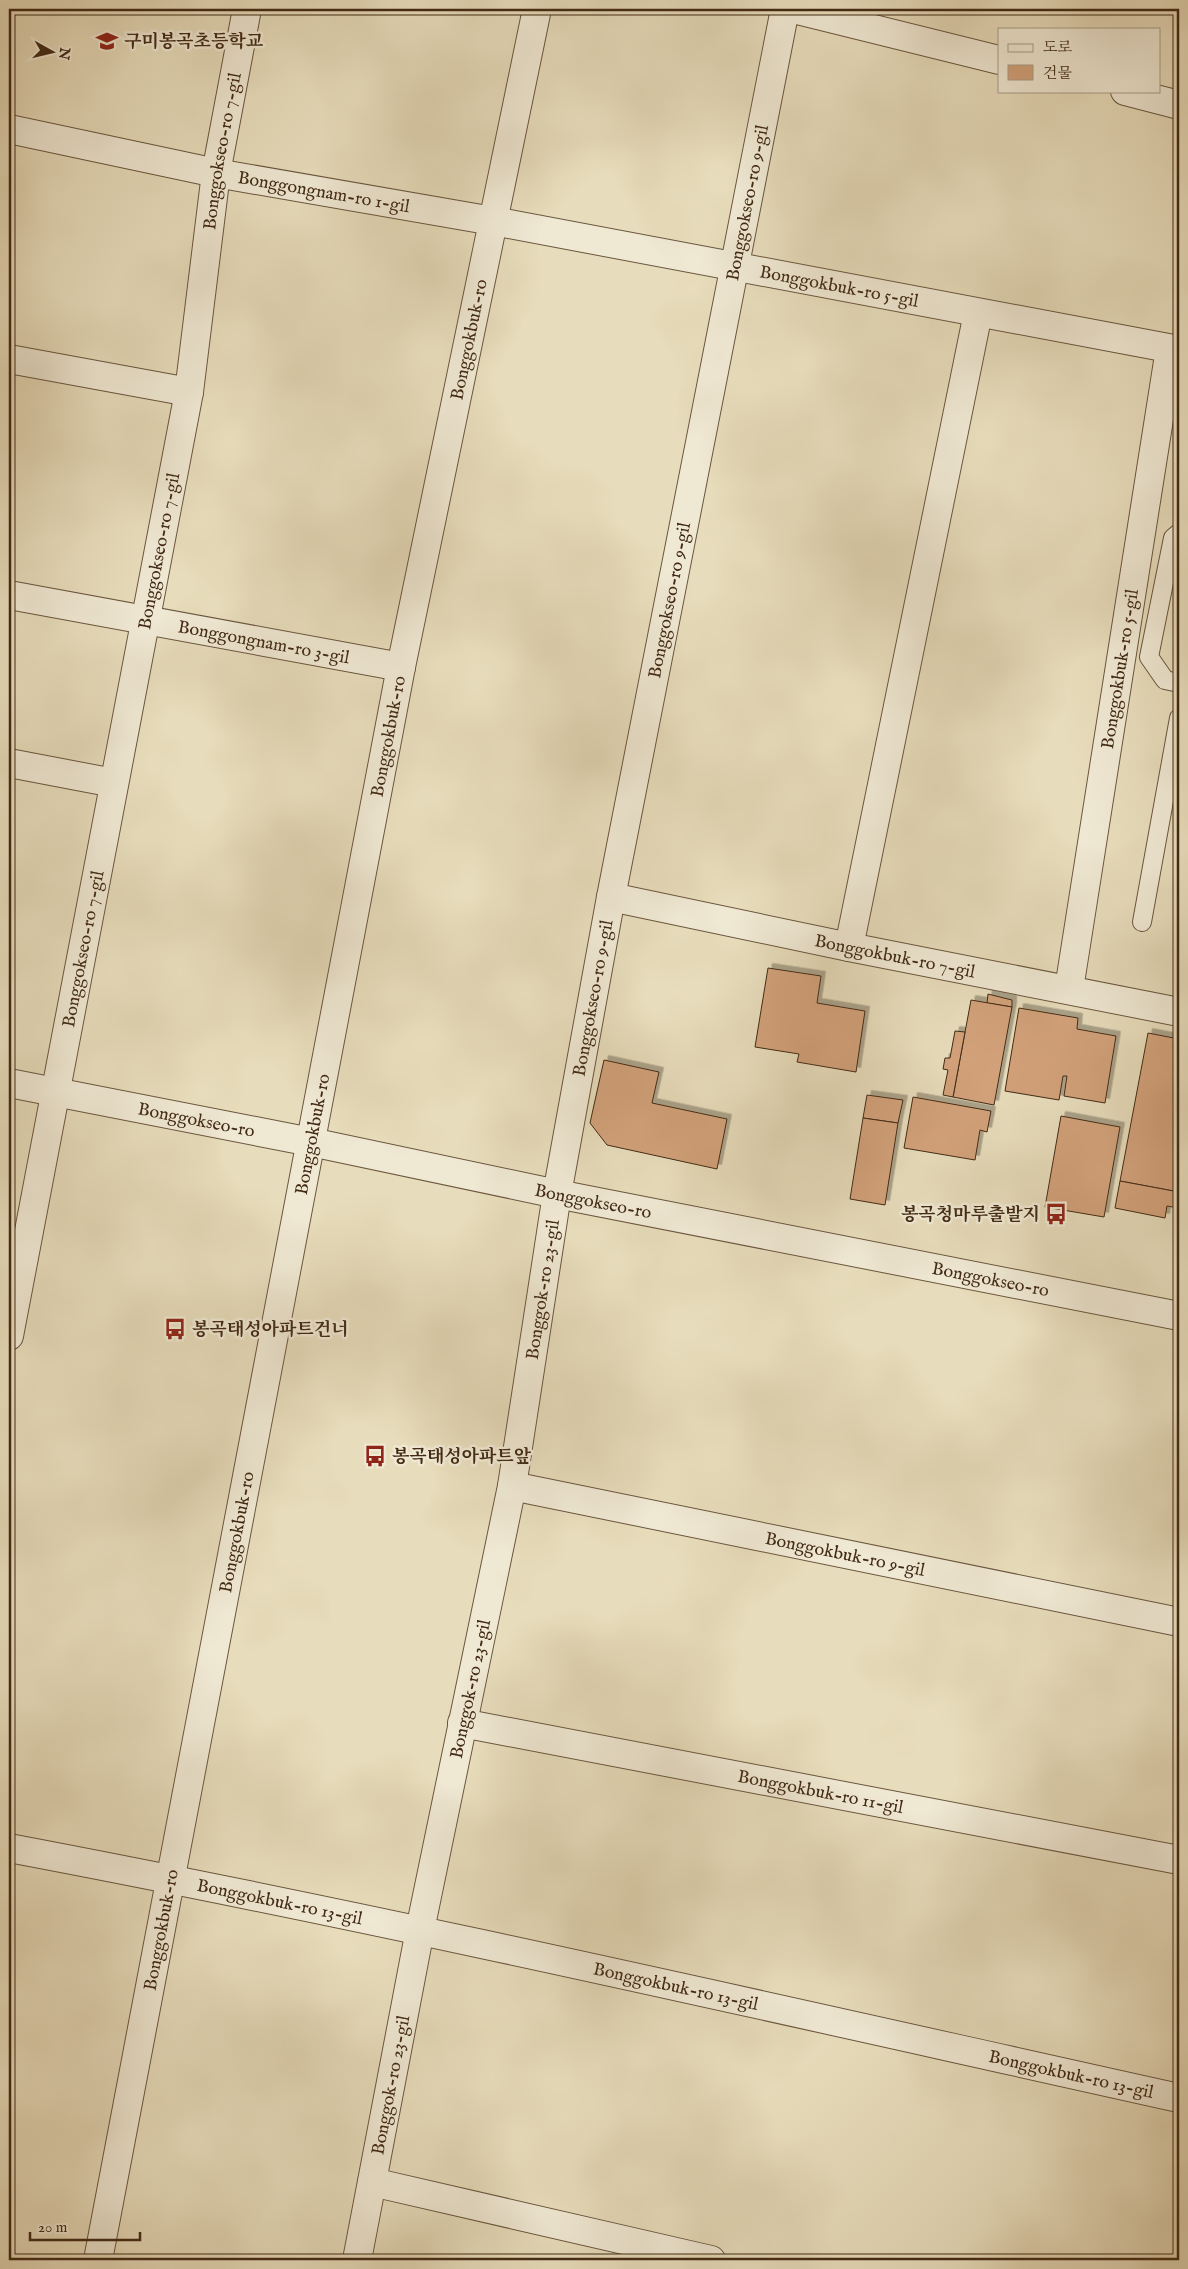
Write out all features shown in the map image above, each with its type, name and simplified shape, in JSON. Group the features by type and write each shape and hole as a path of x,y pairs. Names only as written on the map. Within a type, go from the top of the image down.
{"street":[{"name":"Bonggokseo-ro 7-gil","path":"10,1325 189,392 216,173 247,9"},
{"name":"Bonggokbuk-ro","path":"98,2260 401,667 537,9"},
{"name":"Bonggokseo-ro 9-gil","path":"557,1194 611,897 786,9"},
{"path":"793,9 998,60"},
{"path":"1130,92 1179,105"},
{"name":"Bonggongnam-ro 1-gil","path":"9,129 216,173 493,220"},
{"name":"Bonggokbuk-ro 5-gil","path":"493,220 1175,350 1070,989"},
{"path":"849,947 978,313"},
{"path":"9,359 189,392"},
{"name":"Bonggongnam-ro 3-gil","path":"9,594 401,667"},
{"path":"9,763 114,783"},
{"name":"Bonggokbuk-ro 7-gil","path":"611,897 849,947 1070,989 1179,1012"},
{"name":"Bonggokseo-ro","path":"9,1083 311,1142 557,1194 1179,1316"},
{"name":"Bonggok-ro 23-gil","path":"357,2260 420,1930 512,1486 557,1194"},
{"name":"Bonggokbuk-ro 9-gil","path":"512,1486 1179,1622"},
{"name":"Bonggokbuk-ro 11-gil","path":"462,1723 1179,1860"},
{"name":"Bonggokbuk-ro 13-gil","path":"9,1848 420,1930 1179,2098"},
{"path":"372,2182 711,2260"}],"lane":[{"path":"1179,533 1173,538 1149,657 1165,680 1179,683"},
{"path":"1142,922 1179,718"}],"building":[{"path":"768,968 821,976 817,1003 865,1011 856,1072 797,1062 799,1054 755,1047"},
{"path":"988,994 1012,1000 1012,1007 987,1003"},
{"path":"971,1000 1012,1007 994,1105 953,1097"},
{"path":"1019,1008 1078,1018 1077,1029 1116,1036 1105,1103 1064,1096 1067,1076 1063,1076 1059,1100 1005,1091"},
{"path":"955,1031 965,1032 953,1097 943,1095 948,1070 943,1069 945,1058 950,1058"},
{"path":"1148,1033 1179,1039 1179,1192 1120,1181"},
{"path":"604,1060 659,1072 652,1103 727,1119 717,1169 607,1145 590,1123"},
{"path":"867,1095 903,1100 898,1123 863,1118"},
{"path":"913,1097 991,1111 987,1132 980,1130 975,1160 904,1148"},
{"path":"1061,1116 1120,1127 1104,1217 1045,1207"},
{"path":"863,1118 898,1123 885,1205 850,1199"},
{"path":"1120,1181 1179,1192 1179,1208 1167,1206 1165,1218 1115,1208"}],"place":[{"name":"구미봉곡초등학교","path":"107,41"},
{"name":"봉곡청마루출발지","path":"1056,1214"},
{"name":"봉곡태성아파트건너","path":"175,1329"},
{"name":"봉곡태성아파트앞","path":"375,1456"}]}
